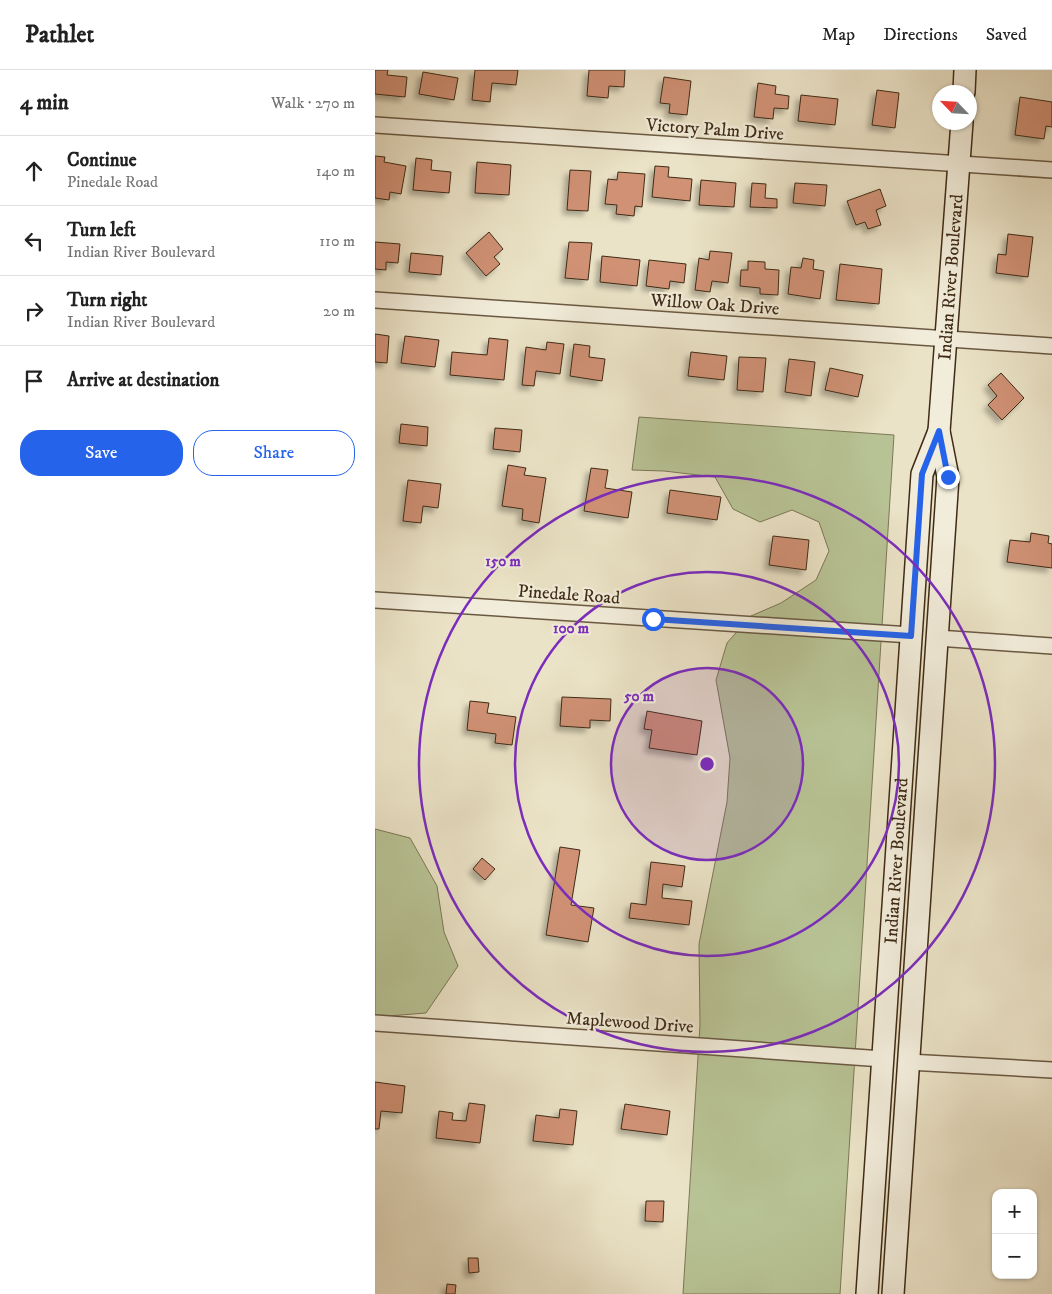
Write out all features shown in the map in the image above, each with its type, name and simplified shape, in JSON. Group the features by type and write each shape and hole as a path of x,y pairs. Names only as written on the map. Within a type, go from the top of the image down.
{"main road":[{"path":"964,85 965,70"},
{"name":"Indian River Boulevard","path":"893,1294 948,477 939,431 961,130"},
{"name":"Indian River Boulevard","path":"867,1294 922,474 939,431"},
{"path":"885,1024 897,1053 909,1062"},
{"path":"883,1059 894,1067 906,1095"}],"street":[{"name":"Victory Palm Drive","path":"375,125 1052,170"},
{"name":"Willow Oak Drive","path":"375,300 1052,346"},
{"name":"Pinedale Road","path":"375,600 911,636"},
{"path":"937,638 1052,646"},
{"name":"Maplewood Drive","path":"375,1023 883,1059"},
{"path":"909,1062 1052,1070"}],"green space":[{"path":"639,417 894,435 840,1294 683,1294 700,1025 699,944 727,802 730,758 716,680 727,643 751,616 781,603 816,580 829,551 819,522 792,510 760,522 733,509 715,477 664,471 632,470"},
{"path":"375,829 410,838 437,886 444,932 458,966 426,1013 375,1017"}],"building":[{"path":"375,70 388,70 387,75 407,77 405,97 375,94"},
{"path":"475,70 518,70 516,85 492,83 490,102 472,100"},
{"path":"589,70 625,70 624,87 609,86 608,98 587,96"},
{"path":"423,72 458,78 454,100 419,94"},
{"path":"664,77 691,81 687,115 669,113 670,104 660,103"},
{"path":"758,83 776,86 775,94 789,96 788,109 774,108 773,119 754,117"},
{"path":"877,90 899,93 895,128 872,125"},
{"path":"801,95 838,99 835,125 798,121"},
{"path":"1020,97 1052,102 1052,127 1046,126 1044,139 1015,135"},
{"path":"375,156 385,157 384,162 406,166 401,194 390,192 389,200 375,198"},
{"path":"416,158 432,160 431,170 451,172 449,193 413,190"},
{"path":"477,162 511,165 509,195 475,193"},
{"path":"655,166 669,167 668,177 692,179 690,201 652,197"},
{"path":"570,170 591,171 588,211 567,210"},
{"path":"618,172 645,174 642,207 635,206 634,216 616,214 617,205 605,204 608,179 617,180"},
{"path":"701,180 736,183 734,207 699,205"},
{"path":"752,183 766,184 765,198 777,199 777,208 750,207"},
{"path":"795,183 827,185 825,206 793,203"},
{"path":"880,189 886,206 876,210 881,225 868,229 865,222 856,225 847,201"},
{"path":"489,232 503,249 494,257 500,264 486,276 466,253"},
{"path":"1008,234 1033,237 1028,277 996,273 998,254 1006,255"},
{"path":"375,242 400,244 398,263 386,262 386,270 375,269"},
{"path":"569,242 592,243 588,280 565,278"},
{"path":"710,251 732,253 728,283 712,281 710,292 695,290 699,258 709,260"},
{"path":"411,253 443,256 441,275 409,272"},
{"path":"602,256 640,260 637,286 600,282"},
{"path":"803,258 814,260 813,269 824,271 820,299 788,294 791,267 801,268"},
{"path":"649,260 686,264 684,283 670,281 669,289 646,286"},
{"path":"748,261 765,262 765,269 779,270 778,295 760,294 760,288 740,286 741,270 748,270"},
{"path":"840,264 882,269 879,304 836,300"},
{"path":"375,334 389,336 387,363 375,362"},
{"path":"405,336 439,340 435,367 401,363"},
{"path":"489,338 508,340 504,380 450,375 452,352 487,355"},
{"path":"547,342 564,344 560,374 536,371 534,386 522,385 526,347 546,350"},
{"path":"574,344 590,346 589,357 605,359 602,381 570,376"},
{"path":"691,352 727,356 724,380 688,376"},
{"path":"739,357 766,358 763,392 737,390"},
{"path":"789,359 815,362 811,396 785,392"},
{"path":"830,368 863,375 858,397 825,390"},
{"path":"1001,373 1024,398 1002,420 988,405 997,396 988,385"},
{"path":"401,424 428,427 427,446 399,443"},
{"path":"495,428 522,430 520,452 493,449"},
{"path":"508,465 526,468 524,475 546,478 539,523 522,520 523,509 502,506"},
{"path":"591,468 608,470 605,488 632,492 628,518 584,511"},
{"path":"408,480 441,484 438,508 423,506 421,523 403,521"},
{"path":"670,490 721,497 717,520 667,513"},
{"path":"1031,533 1049,536 1048,543 1052,544 1052,568 1007,562 1010,540 1030,542"},
{"path":"773,536 809,540 806,570 769,565"},
{"path":"562,697 611,699 610,721 590,720 590,728 560,726"},
{"path":"470,701 489,703 487,713 516,717 512,745 495,743 496,734 467,730"},
{"path":"647,711 702,721 697,755 649,748 652,730 644,729"},
{"path":"560,847 580,850 571,905 594,908 588,942 546,935"},
{"path":"482,858 495,869 485,880 473,869"},
{"path":"651,862 685,866 682,887 663,884 662,898 692,901 689,925 629,918 631,903 646,905"},
{"path":"375,1082 405,1086 402,1113 381,1111 379,1129 375,1129"},
{"path":"469,1103 485,1105 480,1143 436,1138 439,1111 453,1113 452,1120 466,1121"},
{"path":"625,1104 670,1111 667,1135 621,1129"},
{"path":"560,1109 577,1111 573,1145 533,1141 536,1115 559,1118"},
{"path":"646,1201 664,1201 663,1222 645,1221"},
{"path":"468,1258 478,1258 479,1272 469,1273"},
{"path":"447,1284 456,1285 455,1294 446,1294"}],"route":[{"path":"653,619 911,636 922,474 939,431 948,477"}]}
